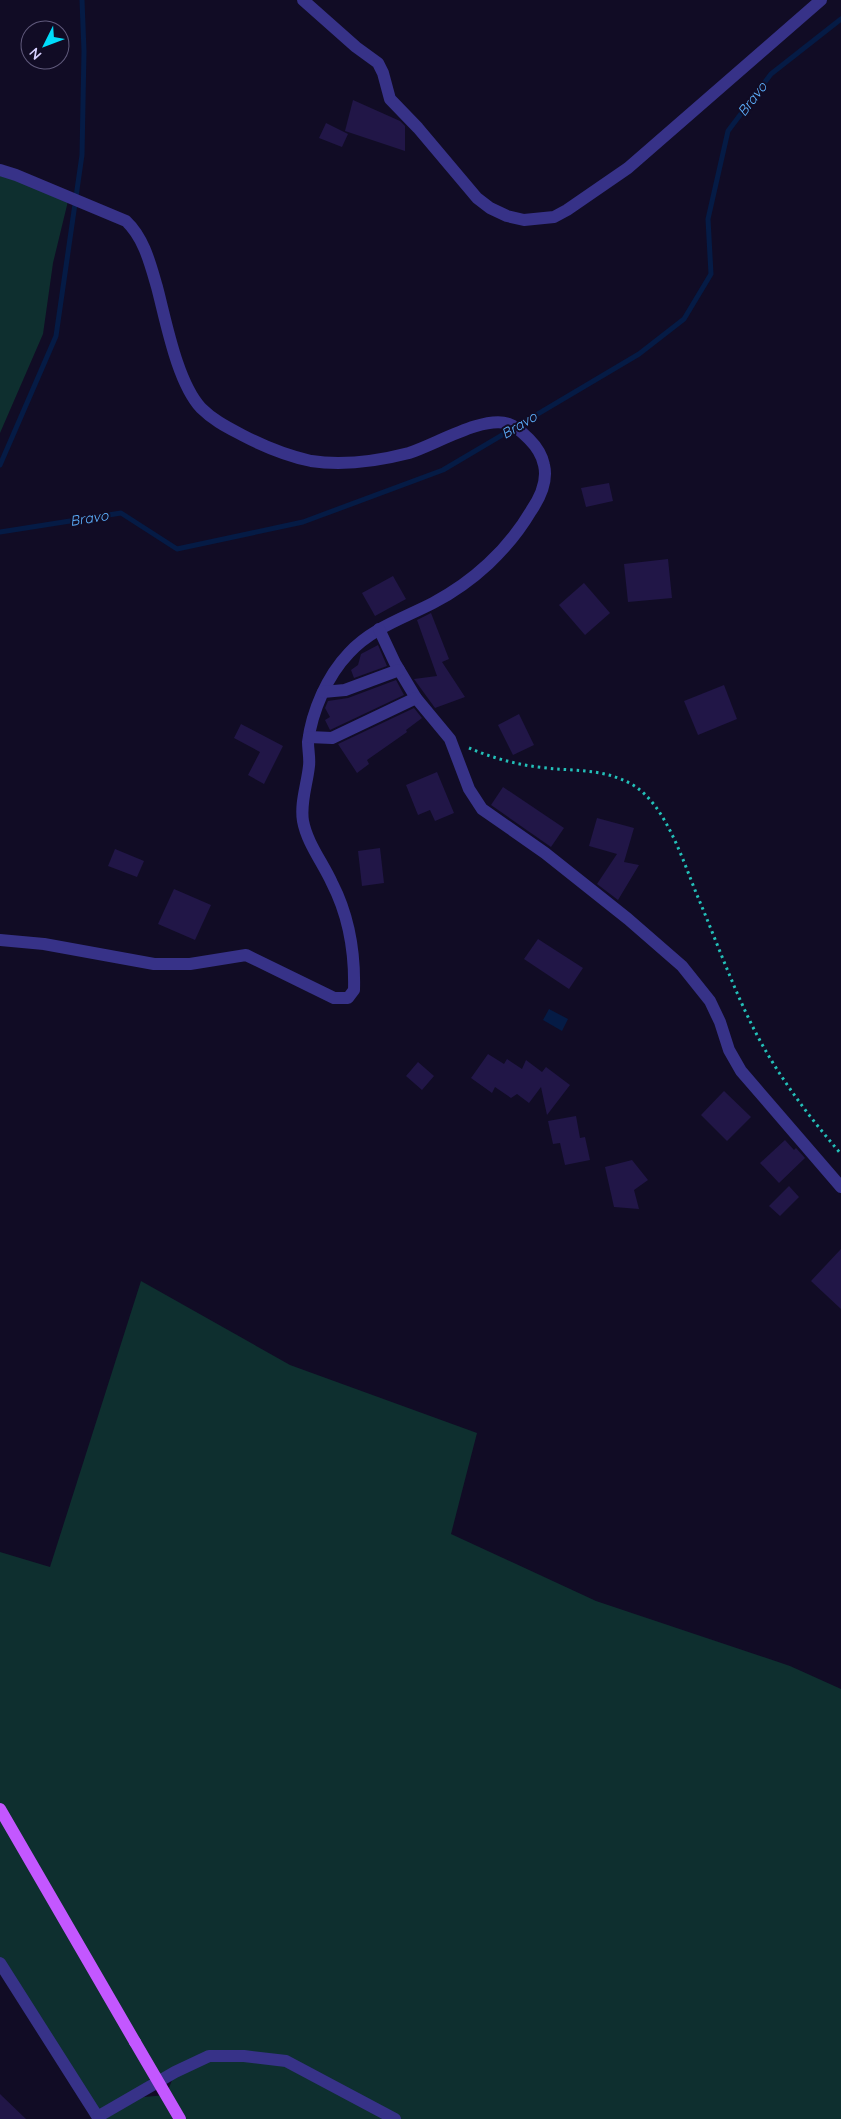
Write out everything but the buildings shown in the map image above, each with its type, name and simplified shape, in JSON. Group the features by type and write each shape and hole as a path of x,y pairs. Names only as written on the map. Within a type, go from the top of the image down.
{"main road":[{"path":"0,1809 180,2119"}],"street":[{"path":"303,0 356,47 378,63 383,73 390,99 418,128 477,198 490,208 507,216 524,220 554,217 628,168 820,0"},
{"path":"0,170 126,221 137,231 148,258 187,386 199,406 215,420 258,444 311,460 349,463 411,452 495,422 509,424 522,432 541,455 545,467 544,483 538,500 509,544 461,585 435,602 372,633 348,654 322,692 312,720 309,737 310,762 303,801 303,822 345,913 352,945 354,979 354,990 348,998 334,998 246,954 190,964 154,964 44,944 0,940"},
{"path":"379,629 399,670 416,698 450,739 469,789 482,809 545,853 628,919 682,966 710,1001 720,1022 729,1050 741,1071 841,1187"},
{"path":"322,692 344,690 399,670"},
{"path":"309,737 332,738 416,698"},
{"path":"0,1963 99,2118 175,2072 209,2056 244,2056 286,2061 395,2119"}],"path":[{"path":"450,739 479,752 516,763 612,774 635,786 650,801 674,840 756,1033 781,1078 841,1154"},
{"path":"836,1148 841,1149"}],"green space":[{"path":"0,170 69,197 53,263 43,334 0,433"},
{"path":"141,1281 290,1365 477,1433 451,1534 596,1601 790,1666 841,1689 841,2119 99,2119 0,1963 0,1552 50,1567","holes":["175,2073 166,2095 133,2098 154,2074"]}],"water":[{"path":"549,1009 568,1019 562,1031 543,1020"}],"waterway":[{"path":"0,465 56,336 82,155 84,51 82,0"},
{"name":"Bravo","path":"0,532 121,513 177,549 303,522 443,470 639,354 684,319 711,274 708,219 728,131 771,74 841,19"}]}
